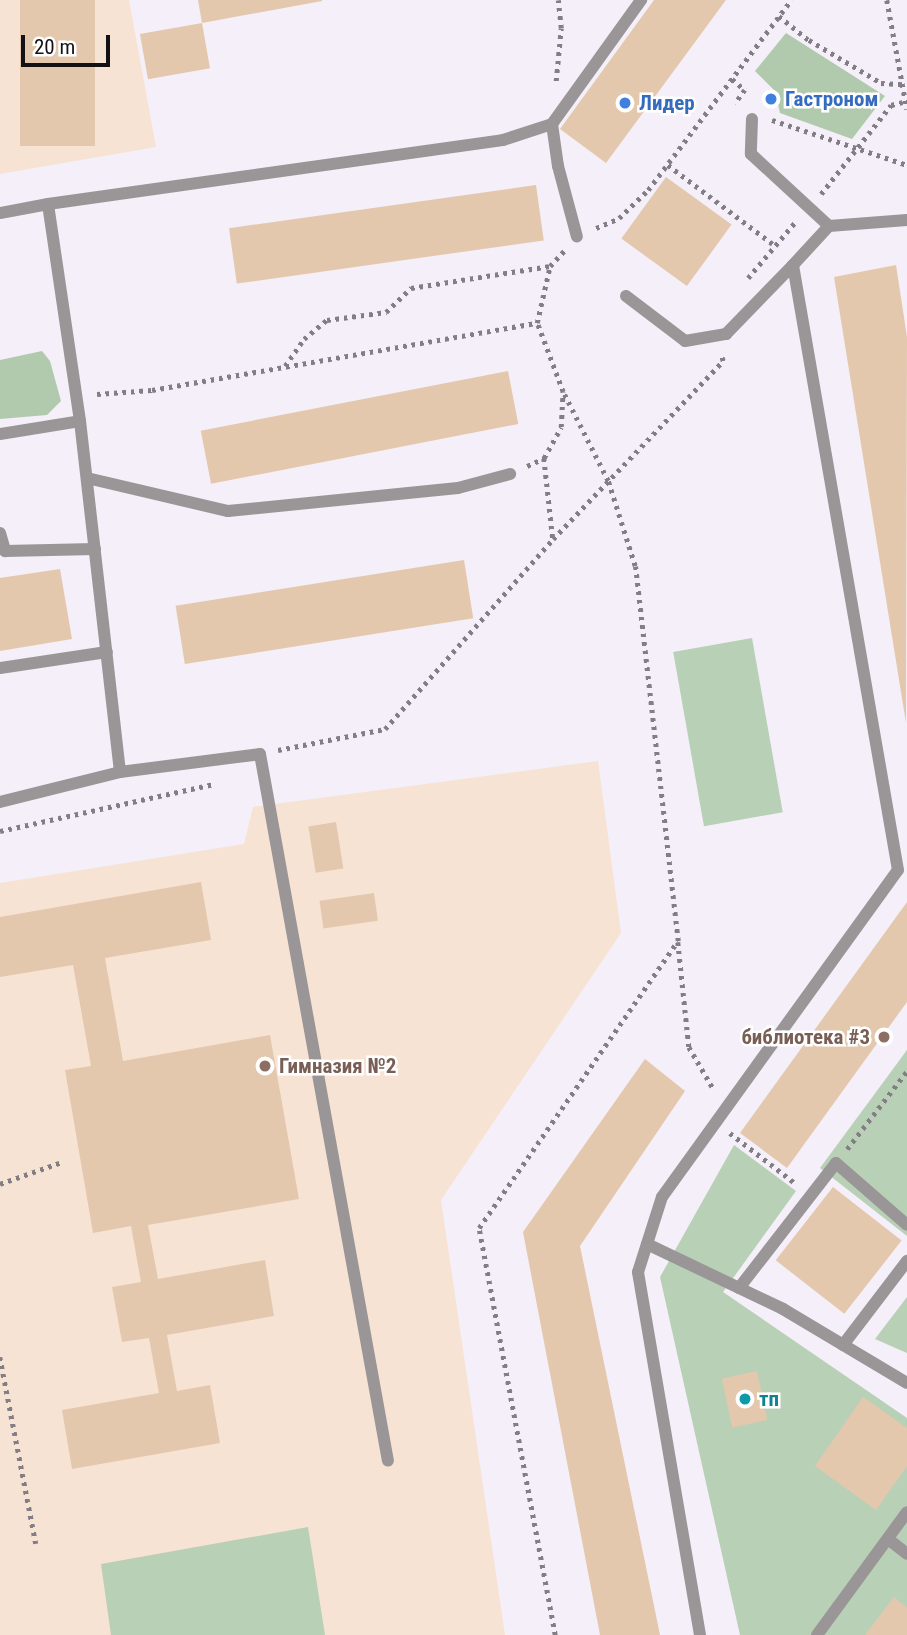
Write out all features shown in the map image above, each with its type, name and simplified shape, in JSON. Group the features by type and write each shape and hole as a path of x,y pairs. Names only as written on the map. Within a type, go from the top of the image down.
{"lane":[{"path":"0,213 503,140 552,124 641,0"},
{"path":"752,119 751,154 829,226"},
{"path":"552,124 558,166 576,237"},
{"path":"48,204 80,421 120,772"},
{"path":"625,296 685,341 726,334 829,226 907,220"},
{"path":"700,1635 638,1272 662,1197 898,870 793,265"},
{"path":"0,434 80,421"},
{"path":"87,478 228,512 458,488 510,474"},
{"path":"0,533 5,551 95,549"},
{"path":"0,667 107,652"},
{"path":"0,802 120,772 260,754 388,1461"},
{"path":"739,1288 836,1163 907,1225"},
{"path":"647,1244 783,1310 907,1383"},
{"path":"843,1345 907,1261"},
{"path":"817,1635 907,1512"},
{"path":"888,1539 907,1554"}],"path":[{"path":"556,82 561,28 558,0"},
{"path":"887,0 907,109"},
{"path":"779,16 809,40 881,83 903,84"},
{"path":"732,79 746,90 734,105 752,119 770,120 907,165"},
{"path":"667,164 773,244"},
{"path":"550,266 537,323 563,392 608,481 635,566 689,1047 725,1111 728,1132 800,1187"},
{"path":"80,421 94,394 152,390 537,323"},
{"path":"260,754 385,729 553,539 723,360"},
{"path":"553,539 544,458 561,427 563,392"},
{"path":"510,474 544,458"},
{"path":"0,831 223,782"},
{"path":"555,1635 479,1228 678,941"},
{"path":"836,1163 907,1071"},
{"path":"0,1184 59,1163"},
{"path":"0,1357 36,1544"}],"shaded area":[{"path":"0,0 129,0 156,147 0,174"},
{"name":"Гимназия №2","path":"598,761 621,933 441,1200 505,1635 0,1635 0,883 244,844 253,807"}],"green space":[{"path":"786,33 885,96 852,139 780,113 775,91 755,71"},
{"path":"42,351 50,361 61,401 47,415 0,419 0,360"},
{"path":"752,638 783,812 704,826 673,652"},
{"path":"907,1050 907,1236 820,1168"},
{"path":"734,1145 796,1191 723,1292 907,1418 907,1635 740,1635 660,1277"},
{"path":"907,1297 907,1353 875,1339"},
{"path":"308,1527 325,1635 111,1635 101,1564"}],"building":[{"path":"20,0 95,0 95,146 20,146"},
{"path":"198,0 322,0 322,1 202,23"},
{"path":"654,0 726,0 606,163 560,129"},
{"path":"202,23 210,68 148,79 140,34"},
{"path":"666,177 732,225 687,286 621,238"},
{"path":"536,185 544,240 237,284 229,228"},
{"path":"896,265 907,337 906,723 834,277"},
{"path":"508,371 518,424 211,484 201,431"},
{"path":"464,560 473,618 185,664 176,606"},
{"path":"60,569 72,639 0,651 0,578"},
{"path":"336,822 343,868 316,873 308,826"},
{"path":"201,882 211,940 105,958 123,1061 270,1035 299,1199 148,1225 158,1279 265,1260 274,1316 167,1335 177,1391 210,1385 220,1443 72,1469 62,1410 159,1393 149,1338 122,1342 112,1287 141,1282 131,1226 93,1233 65,1070 91,1066 73,965 0,977 0,917"},
{"path":"374,893 378,921 323,928 320,901"},
{"path":"907,902 907,1002 787,1168 740,1133"},
{"path":"645,1059 685,1091 580,1246 660,1635 600,1635 523,1232"},
{"path":"833,1187 902,1241 844,1314 776,1260"},
{"name":"тп","path":"757,1371 767,1420 732,1427 722,1378"},
{"path":"863,1397 907,1428 907,1466 876,1510 815,1466"},
{"path":"894,1597 907,1608 907,1635 865,1635"}],"place":[{"name":"Гастроном","path":"771,99"},
{"name":"Лидер","path":"625,103"},
{"name":"библиотека #3","path":"884,1037"},
{"name":"Гимназия №2","path":"265,1066"},
{"name":"тп","path":"745,1399"}]}
